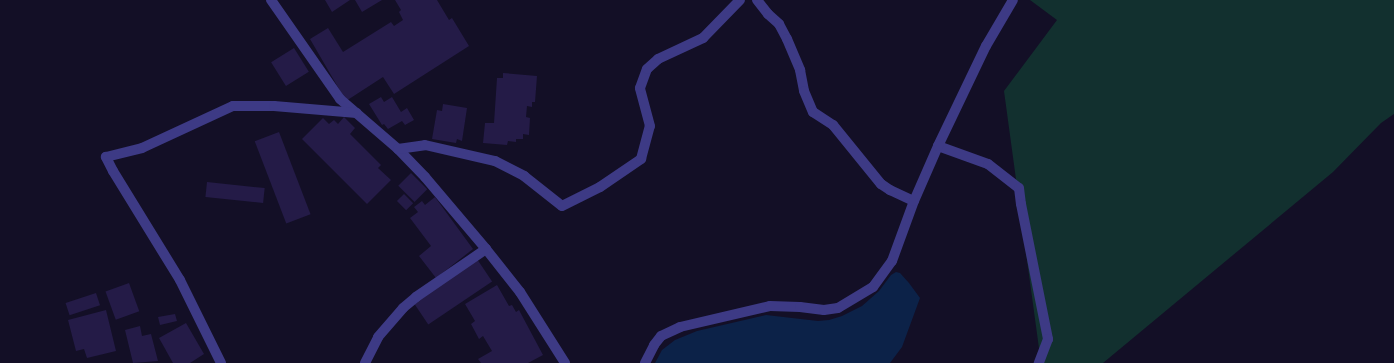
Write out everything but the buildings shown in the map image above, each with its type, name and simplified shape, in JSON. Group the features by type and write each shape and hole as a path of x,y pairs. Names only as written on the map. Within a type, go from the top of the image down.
{"street":[{"path":"271,0 340,99 398,149 425,177 486,249 524,298 565,363"},
{"path":"398,149 425,145 495,161 524,176 562,206 600,187 641,158 650,126 640,88 647,70 658,59 703,38 740,0"},
{"path":"757,0 768,14 779,24 787,39 800,70 804,91 813,112 833,125 881,184 890,190 914,201"},
{"path":"645,363 654,345 661,336 680,327 770,306 800,306 824,310 838,308 852,301 873,287 892,261 914,201 938,146 986,46 1013,0"},
{"path":"221,363 180,280 117,178 106,157 155,142 233,106 274,106 357,113"},
{"path":"938,146 988,164 1019,188 1048,339 1039,363"},
{"path":"365,363 378,337 388,323 403,308 416,297 486,249"}],"green space":[{"path":"1030,0 1394,0 1394,114 1381,123 1333,172 1103,363 1041,363 1004,91 1057,20"}],"water":[{"path":"896,272 900,273 920,298 902,347 890,363 655,363 662,350 675,340 697,331 766,315 818,321 829,320 842,316 862,306 879,291 891,275"}]}
